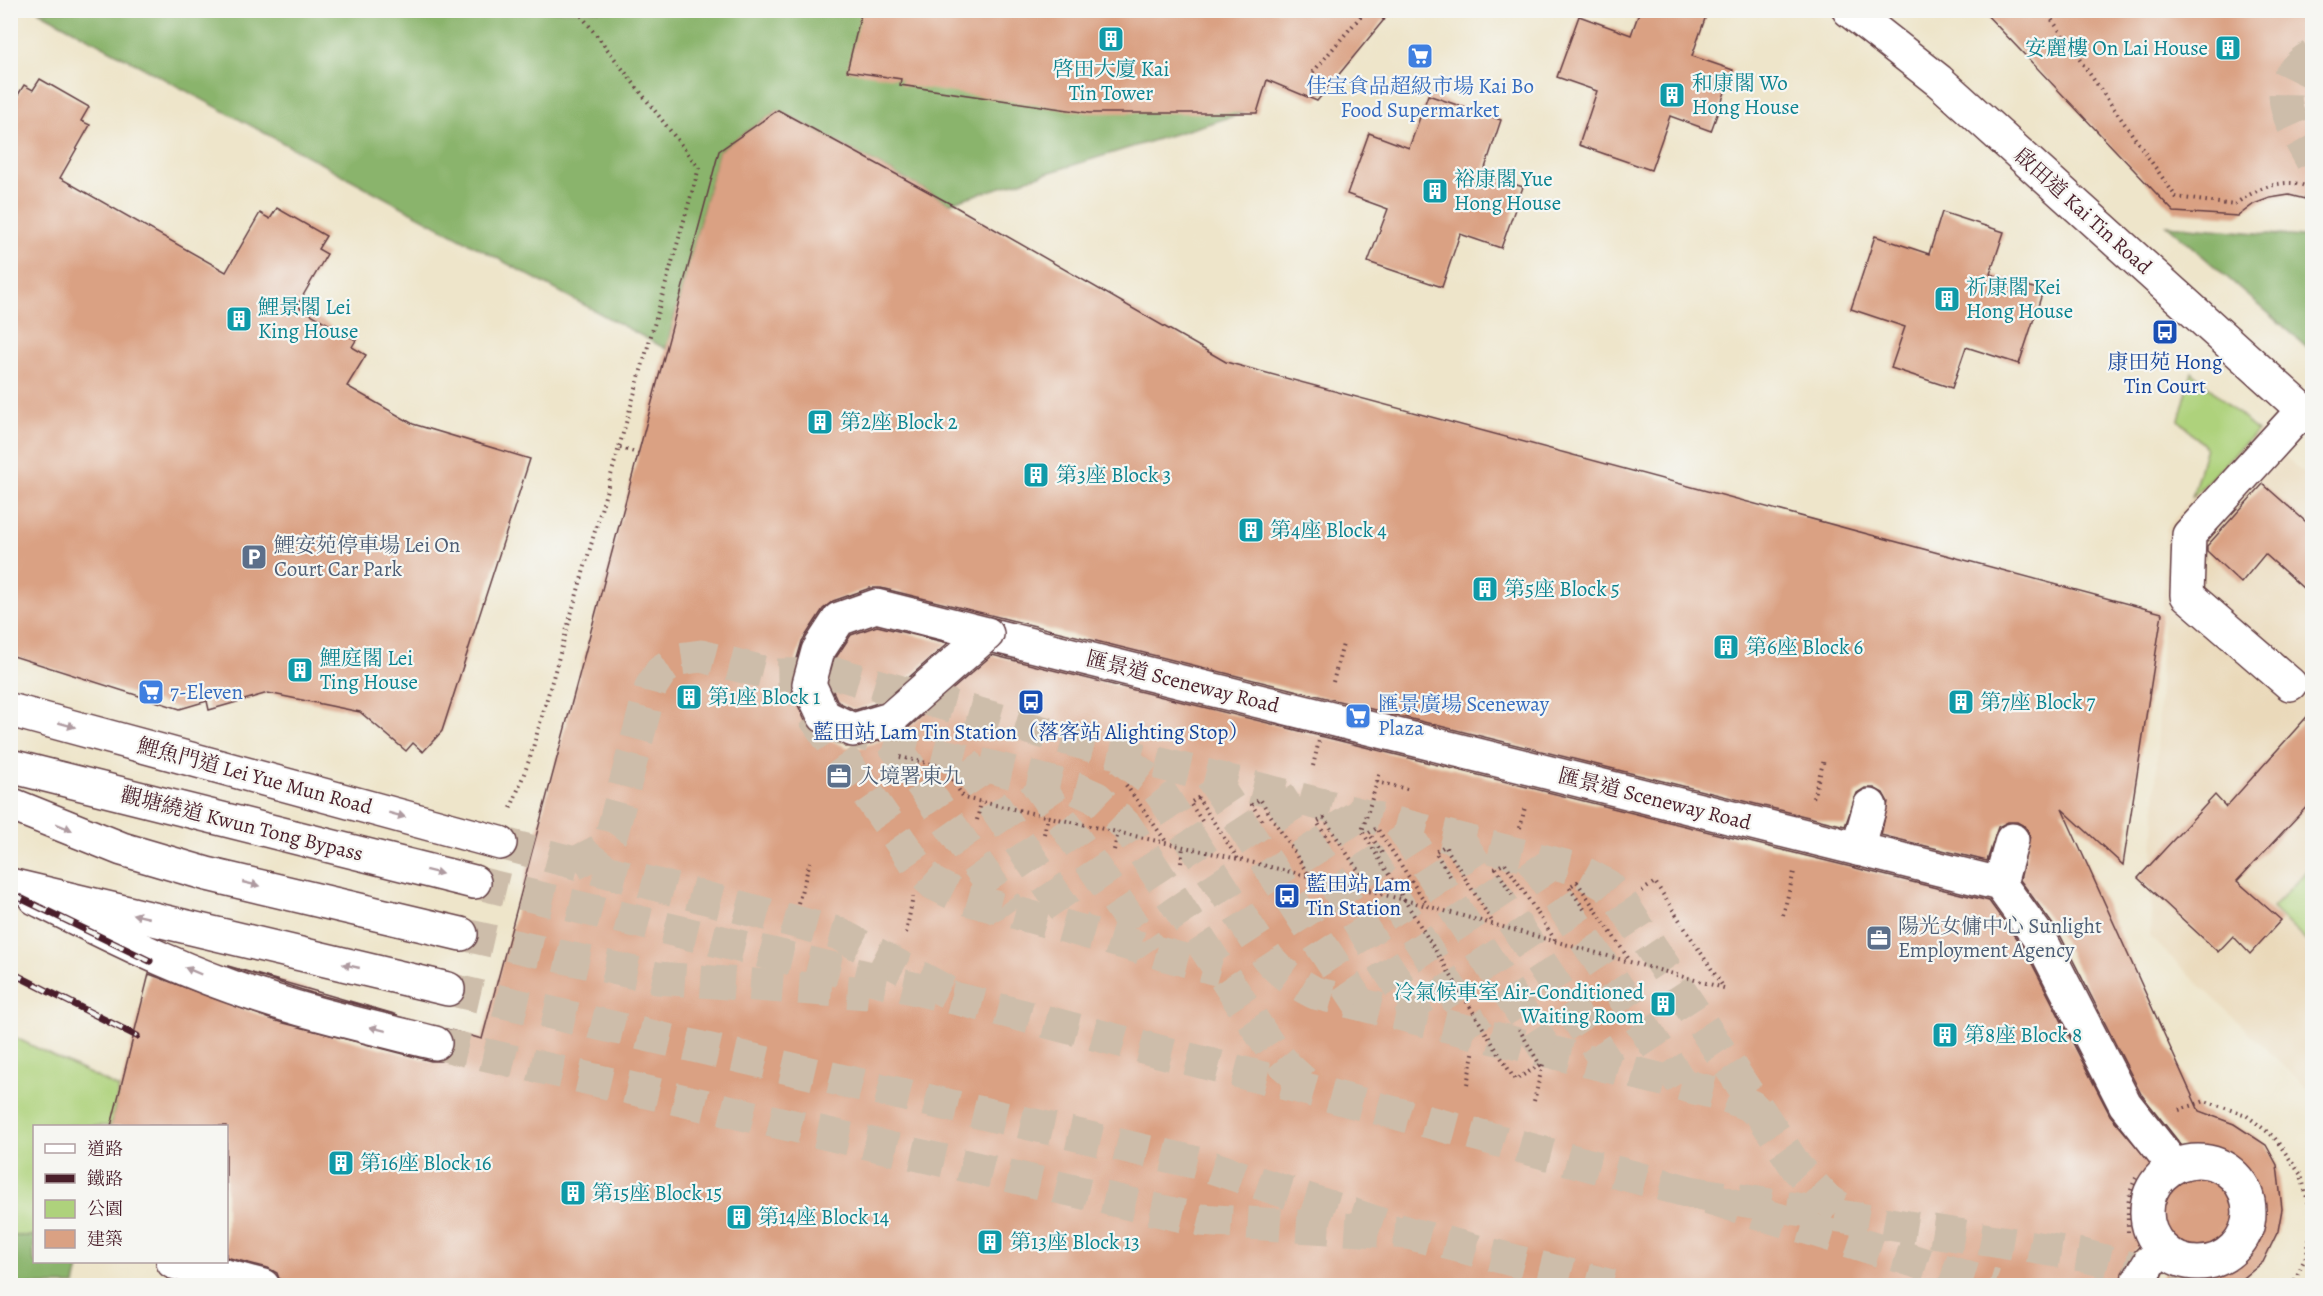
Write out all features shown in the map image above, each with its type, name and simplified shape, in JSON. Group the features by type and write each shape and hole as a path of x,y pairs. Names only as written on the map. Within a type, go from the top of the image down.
{"main road":[{"name":"啟田道 Kai Tin Road","path":"1849,10 1939,81 2308,414"},
{"path":"2290,684 2187,595 2189,535 2308,414"},
{"name":"匯景道 Sceneway Road","path":"987,634 890,719 862,728 853,730 824,716 809,684 818,651 839,619 876,606 2000,884"},
{"name":"鯉魚門道 Lei Yue Mun Road","path":"10,710 500,843"},
{"name":"觀塘繞道 Kwun Tong Bypass","path":"10,766 474,882"},
{"path":"10,804 122,849 207,874 461,934"},
{"path":"1858,849 1870,806"},
{"path":"2012,840 2000,884 2042,942 2125,1104 2174,1166"},
{"path":"10,885 448,989"},
{"path":"10,885 114,937 229,986 302,1011 435,1043"},
{"path":"2202,1160 2229,1169 2247,1191 2250,1219 2238,1245 2215,1261 2186,1263 2162,1248 2150,1232 2147,1214 2149,1194 2159,1178 2174,1166 2202,1160"},
{"path":"2137,1286 2150,1262 2162,1248"},
{"path":"177,1263 263,1286"}],"path":[{"path":"510,811 530,758 621,448 699,168 577,10"},
{"path":"1313,72 1366,10"},
{"path":"1374,10 1384,19 1392,10"},
{"path":"2045,10 2176,197 2234,205 2249,194 2267,187 2288,183 2313,190"},
{"path":"621,448 638,453"},
{"path":"1334,677 1343,644"},
{"path":"1313,766 1321,732"},
{"path":"898,756 944,767 964,798 1238,859 1405,900 1429,908 1493,922 1724,988 1655,882 1642,891"},
{"path":"1815,792 1824,760"},
{"path":"839,776 857,763"},
{"path":"1380,772 1362,831 1515,1080 1540,1065 1519,1029"},
{"path":"1377,782 1407,789"},
{"path":"1126,785 1167,843"},
{"path":"1202,821 1190,803 1198,798 1238,859"},
{"path":"1262,820 1252,805 1260,800 1310,877"},
{"path":"977,820 981,802"},
{"path":"1515,805 1525,807 1520,828"},
{"path":"1044,834 1048,816"},
{"path":"1329,841 1317,822 1324,818 1372,892"},
{"path":"1382,853 1369,833 1377,828 1429,908"},
{"path":"1114,850 1118,832"},
{"path":"1450,876 1435,852 1444,846 1493,922"},
{"path":"1181,863 1183,847"},
{"path":"798,903 810,862"},
{"path":"1512,895 1496,868 1505,863 1555,940"},
{"path":"1584,909 1569,887 1577,882 1630,961"},
{"path":"906,933 913,897"},
{"path":"1783,915 1786,903"},
{"path":"1467,1084 1474,1049"},
{"path":"1534,1101 1543,1064"},
{"path":"2195,1104 2205,1101 2246,1115 2274,1137 2301,1175 2313,1218"},
{"path":"2128,1237 2126,1209 2130,1189 2139,1173"},
{"path":"2295,1280 2307,1254 2313,1222"}],"shaded area":[{"path":"2257,431 2312,481 2312,1093 2150,937 2166,529 2192,497"}],"green space":[{"path":"38,11 862,11 1215,67 1265,87 1243,113 949,203 778,110 719,151 666,349"},
{"path":"2167,225 2312,238 2312,351"},
{"path":"2192,372 2257,431 2192,497 2206,447 2179,420"},
{"path":"2312,865 2312,947 2272,908"},
{"path":"10,1035 119,1088 111,1125 33,1125 33,1236 11,1236"},
{"path":"10,1236 33,1236 33,1263 80,1263 75,1285 11,1285"}],"building":[{"name":"啓田大廈 Kai Tin Tower","path":"862,10 1392,10 1317,101 1267,80 1257,113 1089,113 900,85 901,79 847,71"},
{"name":"和康閣 Wo Hong House","path":"1640,10 1708,10 1692,56 1733,70 1711,131 1670,116 1651,170 1579,145 1597,91 1557,77 1579,16 1631,35"},
{"path":"1982,10 2313,10 2313,201 2289,195 2270,198 2254,204 2238,216 2174,212"},
{"name":"鯉安苑停車場 Lei On Court Car Park","path":"40,79 89,107 81,121 90,125 60,178 226,272 260,213 270,219 277,208 326,236 318,249 327,254 297,306 356,340 352,347 366,355 347,386 413,424 530,459 442,731 423,752 413,743 406,751 360,712 268,693 209,710 207,701 180,709 10,655 10,108 24,85 33,90"},
{"name":"裕康閣 Yue Hong House","path":"1428,95 1501,120 1483,174 1523,187 1501,248 1460,234 1442,287 1368,262 1388,209 1347,194 1369,133 1409,148"},
{"name":"匯景廣場 Sceneway Plaza","path":"778,110 949,203 1226,362 2162,613 2123,865 2062,809 2199,1111 2234,1124 2266,1145 2277,1165 2282,1209 2278,1231 2263,1262 2234,1286 2158,1286 2169,1262 2167,1253 2160,1246 2150,1243 2140,1246 2134,1252 2122,1273 2120,1286 287,1286 281,1284 277,1273 268,1268 228,1258 228,1125 111,1125 149,974 276,1021 431,1061 441,1061 449,1055 453,1048 453,1037 447,1029 482,1039 719,151","holes":["870,588 881,588 1845,826 1857,793 1865,788 1874,788 1883,793 1888,802 1881,835 1987,861 1998,827 2008,822 2017,822 2026,827 2030,836 2020,880 2059,933 2141,1094 2189,1155 2193,1164 2186,1180 2177,1184 2167,1183 2110,1115 2026,952 1989,901 992,655 902,733 858,748 846,747 816,733 807,725 792,692 791,679 802,641 823,609 833,601"]},
{"name":"祈康閣 Kei Hong House","path":"1942,212 2004,232 1990,274 2043,291 2019,364 1966,347 1952,388 1891,368 1905,327 1851,309 1875,236 1929,254"},
{"path":"2263,484 2313,528 2313,597 2265,554 2241,583 2207,551 2207,546"},
{"path":"877,626 948,643 881,702 855,710 838,702 829,682 835,659 851,635"},
{"path":"2313,710 2313,800 2237,881 2281,920 2250,954 2233,936 2218,952 2138,878 2215,795 2226,807"},
{"path":"228,966 398,1015 312,993"}],"tunnel":[{"path":"2312,56 2297,67 2289,79 2285,92 2290,119 2312,161"},
{"path":"574,864 599,851 612,833 651,687 662,670 679,659 701,656 775,675 838,674 1106,750 1577,869 1608,886 1620,900 1797,1168 1826,1199 1854,1217"},
{"path":"813,715 923,874 934,884 960,897 1220,970"},
{"path":"838,728 1077,789 1097,798 1126,826 1270,1047 1286,1066 1313,1091"},
{"path":"892,742 1011,912"},
{"path":"1121,758 1151,781 1162,795 1268,958 1295,982 1315,993 1723,1095 1751,1106 1760,1115"},
{"path":"964,761 1079,930"},
{"path":"1211,777 1359,1003"},
{"path":"1034,779 1151,951"},
{"path":"1278,794 1420,1019"},
{"path":"1338,809 1478,1033"},
{"path":"1400,824 1546,1050"},
{"path":"1459,840 1609,1066"},
{"path":"500,843 837,933 962,1000"},
{"path":"1531,858 1681,1083"},
{"path":"474,882 962,1000 1313,1091 1690,1192 1995,1286"},
{"path":"461,934 657,978 868,993"},
{"path":"448,989 1202,1164 1408,1233 1612,1286"},
{"path":"435,1043 1200,1220 1408,1233"},
{"path":"1690,1192 2082,1255 2199,1286"}],"railway":[{"path":"10,893 150,961"},
{"path":"10,972 137,1036"}],"place":[{"name":"啓田大廈 Kai Tin Tower","path":"1111,39"},
{"name":"安麗樓 On Lai House","path":"2228,48"},
{"name":"佳宝食品超級市場 Kai Bo Food Supermarket","path":"1420,56"},
{"name":"和康閣 Wo Hong House","path":"1672,95"},
{"name":"裕康閣 Yue Hong House","path":"1435,191"},
{"name":"祈康閣 Kei Hong House","path":"1947,299"},
{"name":"鯉景閣 Lei King House","path":"239,319"},
{"name":"康田苑 Hong Tin Court","path":"2165,332"},
{"name":"第2座 Block 2","path":"820,422"},
{"name":"第3座 Block 3","path":"1036,475"},
{"name":"第4座 Block 4","path":"1251,530"},
{"name":"鯉安苑停車場 Lei On Court Car Park","path":"254,557"},
{"name":"第5座 Block 5","path":"1485,589"},
{"name":"第6座 Block 6","path":"1726,647"},
{"name":"鯉庭閣 Lei Ting House","path":"300,670"},
{"name":"7-Eleven","path":"151,692"},
{"name":"第1座 Block 1","path":"689,697"},
{"name":"藍田站 Lam Tin Station（落客站 Alighting Stop）","path":"1031,702"},
{"name":"第7座 Block 7","path":"1961,702"},
{"name":"匯景廣場 Sceneway Plaza","path":"1358,716"},
{"name":"入境署東九","path":"839,776"},
{"name":"藍田站 Lam Tin Station","path":"1287,896"},
{"name":"陽光女傭中心 Sunlight Employment Agency","path":"1879,938"},
{"name":"冷氣候車室 Air-Conditioned Waiting Room","path":"1663,1004"},
{"name":"第8座 Block 8","path":"1945,1035"},
{"name":"第16座 Block 16","path":"341,1163"},
{"name":"第15座 Block 15","path":"573,1193"},
{"name":"第14座 Block 14","path":"739,1217"},
{"name":"第13座 Block 13","path":"990,1242"}]}
